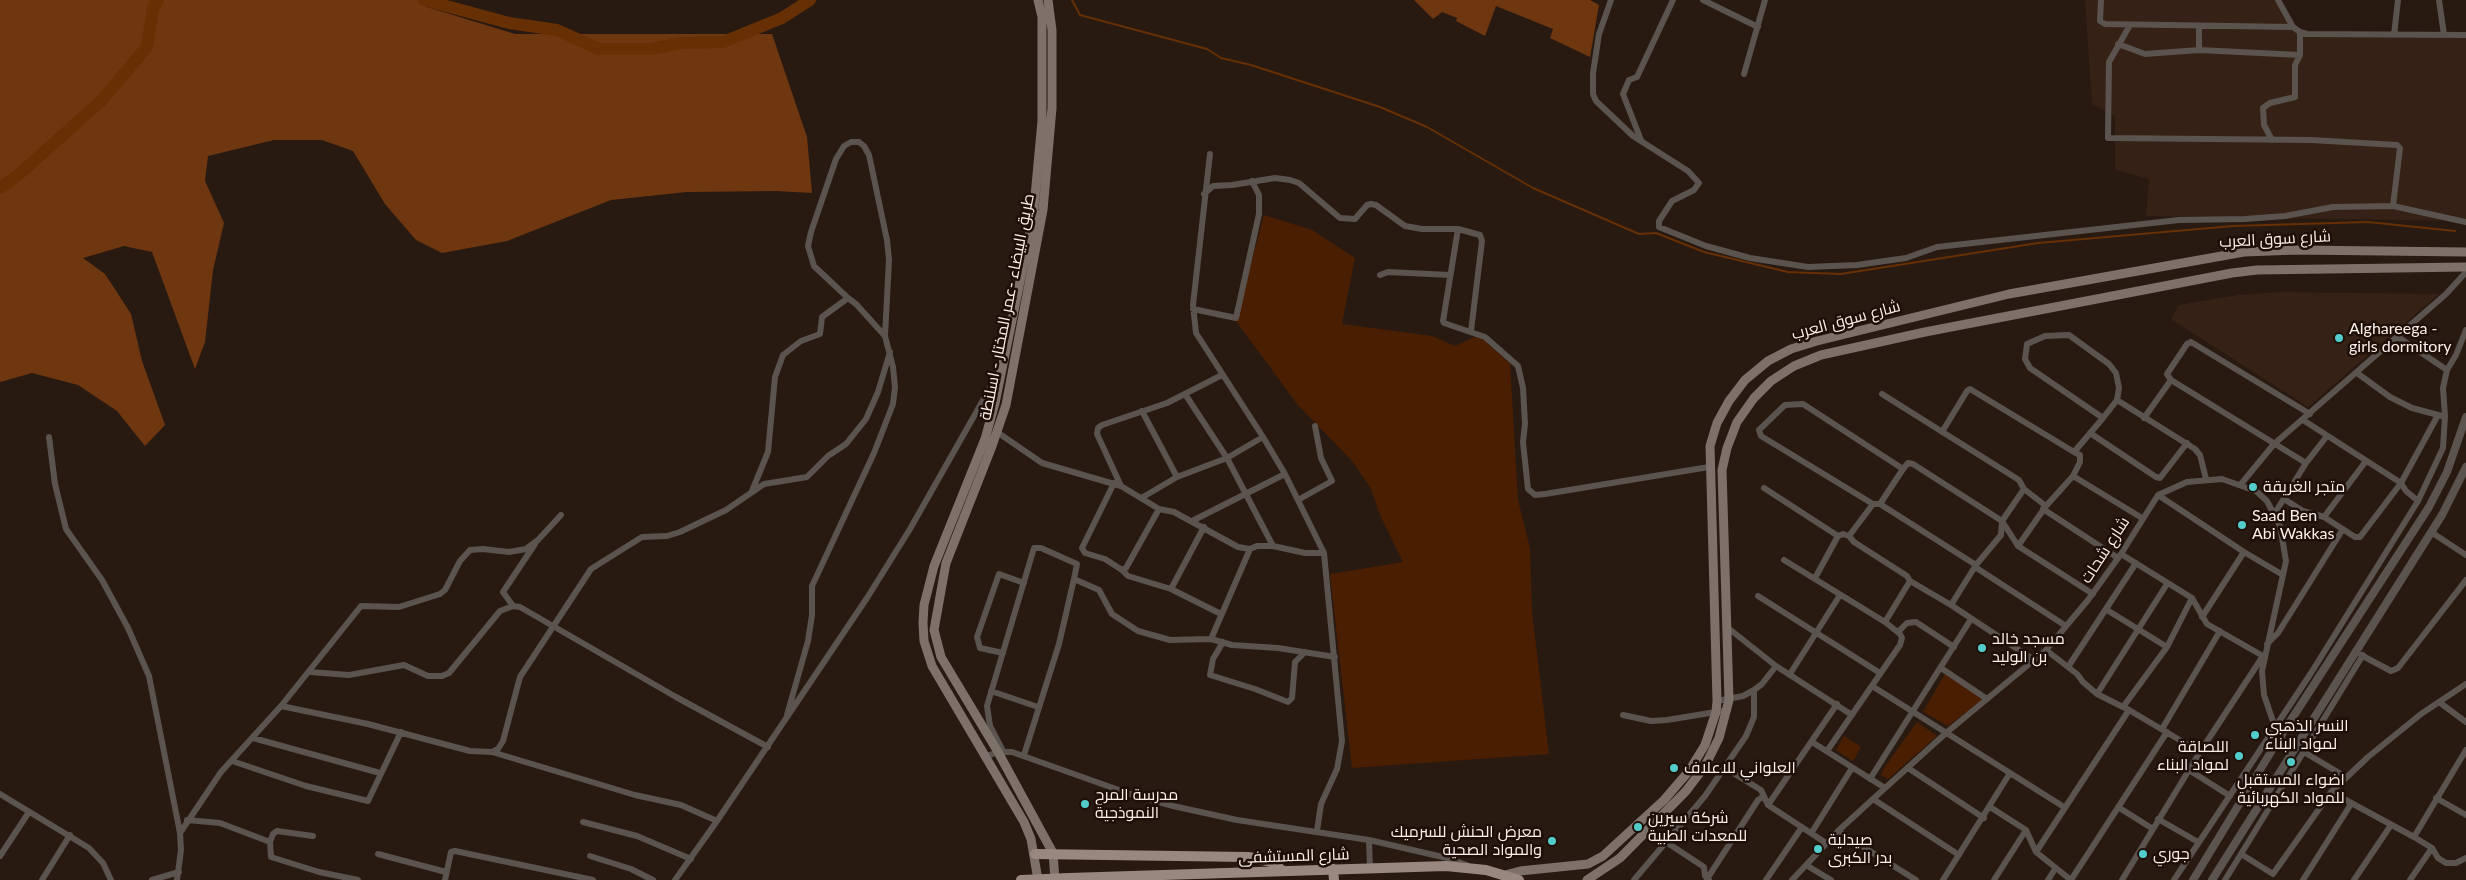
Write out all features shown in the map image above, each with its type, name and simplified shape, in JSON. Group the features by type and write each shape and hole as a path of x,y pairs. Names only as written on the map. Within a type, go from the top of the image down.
{"main road":[{"name":"طريق البيضاء -عمر المختار - اسلنطة","path":"1038,0 1042,17 1046,122"},
{"name":"طريق البيضاء -عمر المختار - اسلنطة","path":"1048,0 1052,30 1037,219 1010,384 997,432 946,564 934,630 941,657 1000,752 1053,853 1055,880"},
{"name":"طريق البيضاء -عمر المختار - اسلنطة","path":"1037,219 1005,362 984,439 934,566 924,604 923,623 924,641 932,666 1024,822 1035,854 1038,880"},
{"name":"شارع سوق العرب","path":"1506,875 1520,871 1588,864 1603,856 1642,821 1689,771 1705,745 1716,712 1717,701 1709,467 1710,446 1717,423 1729,401 1745,380 1768,362 1791,349 1817,341 2009,294 2244,252 2297,250 2466,252"},
{"path":"1588,880 1620,858 1686,791 1714,751 1728,710 1729,700 1722,470 1727,448 1737,422 1754,398 1771,381 1794,366 1822,355 1916,334 2232,273 2257,270 2466,267"},
{"path":"1035,854 1248,857 1272,862 1283,871"},
{"name":"شارع المستشفى","path":"1019,880 1283,871 1334,875 1370,868 1470,868 1506,875 1519,880"}],"street":[{"path":"1611,0 1599,34 1593,73 1593,94 1596,101 1641,141 1688,171 1698,183 1694,190 1672,200 1658,223 1662,230 1706,246 1750,258 1808,267 1857,265 1906,258 1937,247 2179,220 2285,216 2333,207 2392,206 2466,222"},
{"path":"1641,141 1623,94 1629,80 1637,77 1673,0"},
{"path":"1703,0 1758,27"},
{"path":"1744,74 1765,0"},
{"path":"2101,0 2101,24 2293,27"},
{"path":"2278,0 2293,27 2300,32 2466,35"},
{"path":"2394,34 2398,0"},
{"path":"2439,0 2441,28 2444,35"},
{"path":"2130,25 2118,44 2108,66 2108,138 2368,142 2397,145 2400,148 2392,206"},
{"path":"2198,26 2199,50"},
{"path":"2272,140 2264,125 2263,108 2270,103 2295,97 2295,65 2300,55 2300,32"},
{"path":"2118,44 2145,54 2199,50 2300,55"},
{"path":"787,715 808,641 812,616 812,586 874,453 893,404 895,387 886,336 887,240 868,155 864,146 859,142 851,142 844,146 836,159 808,246 814,266 856,304 886,336"},
{"path":"1210,154 1204,194 1193,310 1196,333 1264,437 1285,474 1324,553 1342,742 1338,769 1321,804 1317,832"},
{"path":"1204,194 1213,186 1275,178 1299,183 1340,218 1355,219 1370,204 1376,205 1405,226 1422,229 1458,229 1480,235 1482,241 1471,332"},
{"path":"1193,310 1236,318 1259,214 1259,195 1252,182"},
{"path":"1458,229 1442,321 1485,337 1518,366 1523,388 1525,424 1522,442 1528,489 1535,495 1709,467"},
{"path":"1380,275 1388,272 1450,275"},
{"path":"2241,484 2274,444 2446,294 2466,272"},
{"path":"752,491 768,452 775,377 783,355 801,340 820,334 822,316 848,298"},
{"path":"2174,880 2352,609 2418,501 2443,448 2445,416 2443,388 2447,370 2456,356 2466,330"},
{"path":"2074,452 2103,418 2117,400 2119,381 2116,373 2109,364 2069,335 2045,336 2027,344 2025,359 2030,368 2103,418"},
{"path":"2398,337 2447,370"},
{"path":"2306,463 2171,380 2167,374 2187,344 2195,342 2310,414"},
{"path":"492,752 503,741 520,677 591,568 642,537 674,534 726,510 764,484 807,477 828,456 846,444 866,419 878,392 890,352"},
{"path":"675,880 768,747 787,715 888,564 1005,362"},
{"path":"2357,373 2390,397 2412,408 2445,416"},
{"path":"1121,486 1097,434 1098,428 1167,403 1222,375"},
{"path":"2144,418 2171,380"},
{"path":"1942,432 1970,389 2080,455 2080,462 2073,476 2044,507 2018,546"},
{"path":"1184,394 1228,458 1244,494 1273,546"},
{"path":"1882,394 2020,480 2024,489 2044,507 2120,556 2136,563 2192,598 2207,624 2263,656"},
{"path":"2117,400 2196,449 2200,455 2206,479"},
{"path":"1903,468 1803,404 1785,405 1759,430 1761,436 1877,504 1976,566 2066,626"},
{"path":"1142,411 1177,477"},
{"path":"2284,499 2303,511 2324,517 2360,538 2401,483 2438,415"},
{"path":"2193,880 2280,737 2429,507 2447,472 2457,442 2464,434 2466,417"},
{"path":"2303,420 2401,483 2406,491 2418,501"},
{"path":"1298,500 1332,481 1321,458 1315,426"},
{"path":"997,432 1042,463 1114,483 1143,497 1159,509 1192,521 1238,547 1250,549 1257,546 1273,546 1305,553 1324,553"},
{"path":"2090,433 2160,478 2187,443"},
{"path":"2275,514 2306,463 2327,436"},
{"path":"49,437 55,484 66,529 102,580 128,628 149,676 180,833 181,850 177,880"},
{"path":"1143,497 1177,477 1228,458 1264,437"},
{"path":"2457,442 2466,444"},
{"path":"2324,517 2366,461"},
{"path":"1849,536 1877,504 1903,468 1908,464 1913,464 2002,521 2018,546 2093,594"},
{"path":"2225,880 2304,752 2431,532 2466,467"},
{"path":"1192,521 1285,474"},
{"path":"2073,476 2142,518"},
{"path":"2158,495 2187,482 2222,479 2241,484 2262,496 2275,514 2286,551 2283,575 2263,656 2262,671 2264,695 2275,727 2292,754"},
{"path":"1114,483 1082,548 1085,552 1105,559 1128,576 1171,589 1221,614"},
{"path":"1764,488 1838,536"},
{"path":"1951,605 1976,566 2001,535 2002,521 2024,489"},
{"path":"2158,495 2244,552 2283,575"},
{"name":"شارع شحات","path":"1792,880 1826,843 1873,798 1946,733 2046,650 2093,594 2120,556 2158,495"},
{"path":"1122,570 1126,568 1159,509"},
{"path":"513,606 503,592 538,540 561,515"},
{"path":"1171,589 1204,527"},
{"path":"2267,644 2278,633 2343,529"},
{"path":"2431,532 2466,555"},
{"path":"1815,578 1838,536 1842,534 1849,536 1907,576 1910,581 1951,605 2034,660"},
{"path":"180,833 221,772 310,672 361,606 399,607 440,594 445,590 460,561 470,550 517,551 526,549 538,540"},
{"path":"1000,752 988,718 987,706 1032,550 1036,547 1077,564 1059,644 1024,755"},
{"path":"1211,639 1250,549"},
{"path":"2202,617 2244,552"},
{"path":"1784,560 1885,622 1898,632 1902,638 1900,645 1826,752"},
{"path":"2068,667 2136,563"},
{"path":"1003,653 980,648 977,637 999,574 1024,583"},
{"path":"1074,579 1098,590 1112,614 1138,631 1170,640 1211,639 1335,657"},
{"path":"2360,654 2391,671 2398,668 2466,580"},
{"path":"1885,622 1910,581"},
{"path":"2097,694 2167,584"},
{"path":"1790,674 1840,595"},
{"path":"1758,596 1880,673"},
{"path":"2036,852 2167,647 2181,615 2192,598"},
{"path":"310,672 349,675 404,665 428,676 442,676 449,673 500,611 513,606 520,607 676,697 768,747"},
{"path":"2352,609 2360,613"},
{"path":"2107,610 2138,631 2167,647"},
{"path":"1870,779 1971,619"},
{"path":"1898,632 1907,623 1916,622 1954,646"},
{"path":"1728,628 1776,666 1852,715"},
{"path":"1990,807 2026,830 2036,852 2054,869 2071,880 2165,731 2220,631"},
{"path":"1223,642 1213,659 1210,675 1288,702 1292,698 1295,662 1305,652"},
{"path":"2046,650 2097,694 2200,752"},
{"path":"2212,880 2292,754 2360,654"},
{"path":"2122,880 2200,752 2263,656"},
{"path":"1717,701 1729,700 1754,690 1762,684 1776,666"},
{"path":"1940,668 1987,699"},
{"path":"2273,874 2331,792 2368,756 2466,684"},
{"path":"1872,686 2064,807"},
{"path":"1634,880 1705,796 1725,768 1750,727 1755,710 1754,690"},
{"path":"991,691 1038,707"},
{"path":"2439,702 2466,722"},
{"path":"1768,805 1837,704"},
{"path":"281,706 401,732 470,751 492,752 635,794 681,805 717,821"},
{"path":"1623,715 1650,721 1728,710"},
{"path":"232,761 363,802 371,798 380,773 401,732"},
{"path":"253,738 380,773"},
{"path":"1812,742 1885,788"},
{"path":"2414,836 2466,750"},
{"path":"984,757 1000,752 1024,755 1130,794 1173,806 1232,818 1369,840 1447,858 1470,868"},
{"path":"2304,752 2346,778"},
{"path":"1725,768 1755,786 1764,796 1768,805 1812,832 1826,843"},
{"path":"1812,832 1852,768"},
{"path":"1908,768 1984,818"},
{"path":"2189,770 2230,796"},
{"path":"1943,880 1984,818 2010,773"},
{"path":"2331,792 2391,826 2414,836 2432,848 2438,858 2446,864 2456,863 2466,858"},
{"path":"0,794 89,848 103,863 111,880"},
{"path":"1708,879 1758,800 1764,796"},
{"path":"1873,798 1959,855"},
{"path":"2436,798 2466,815"},
{"path":"2303,880 2351,804"},
{"path":"2118,807 2153,829"},
{"path":"0,856 29,812"},
{"path":"2158,819 2198,842"},
{"path":"187,820 220,823 270,842"},
{"path":"583,822 637,836 691,859"},
{"path":"2354,880 2391,826"},
{"path":"1766,880 1802,827"},
{"path":"1994,880 2026,830"},
{"path":"313,836 277,831 273,834 270,842 271,857 319,872 358,880"},
{"path":"1838,831 1915,880"},
{"path":"42,880 70,835"},
{"path":"1369,840 1370,868"},
{"path":"1666,842 1704,867 1708,879"},
{"path":"2410,880 2432,848"},
{"path":"444,880 450,852 455,851 593,880"},
{"path":"378,854 446,872"},
{"path":"2241,854 2280,880"},
{"path":"590,856 631,869 654,880"},
{"path":"1806,865 1831,880"},
{"path":"2048,880 2054,869"},
{"path":"1698,880 1704,871"},
{"path":"152,880 179,872"}],"shaded area":[{"path":"0,0 426,0 427,7 515,34 772,34 807,137 812,193 776,191 687,192 611,200 507,241 442,253 416,240 385,204 353,151 322,140 274,140 208,156 205,181 224,223 213,270 205,342 195,369 152,252 124,246 83,258 105,274 131,314 142,361 165,425 145,446 117,411 78,385 32,373 0,382"},
{"path":"1414,0 1590,0 1599,5 1590,57 1550,38 1553,29 1496,6 1485,36 1456,21 1457,18 1442,12 1433,19"},
{"path":"2085,0 2278,0 2300,32 2466,35 2466,221 2146,216 2149,179 2115,170 2115,116 2092,104"},
{"path":"1264,215 1312,230 1355,258 1342,324 1432,336 1455,346 1475,337 1484,340 1510,364 1518,500 1530,548 1532,612 1549,754 1352,768 1330,574 1403,562 1381,517 1370,487 1352,461 1297,404 1236,321"},
{"path":"2281,292 2439,294 2308,407 2171,319 2179,305 2238,295"},
{"path":"1945,674 1983,699 1948,726 1923,712"},
{"path":"1917,722 1937,736 1888,779 1881,775 1884,768"},
{"path":"1844,736 1861,747 1853,761 1836,750"}],"waterway":[{"path":"0,188 16,177 101,101 147,47 153,8 158,0"},
{"path":"424,0 509,23 557,30 599,49 650,49 683,43 723,42 782,18 810,0"},
{"path":"1072,0 1080,15 1207,49 1221,58 1251,65 1380,107 1427,127 1533,188 1639,234 1656,233 1704,252 1788,272 1841,274 2038,243 2233,226 2368,222 2455,231"}],"place":[{"name":"Alghareega - girls dormitory","path":"2339,338"},
{"name":"متجر الغريقة","path":"2253,487"},
{"name":"Saad Ben Abi Wakkas","path":"2242,525"},
{"name":"مسجد خالد بن الوليد","path":"1982,648"},
{"name":"النسر الذهبي لمواد البناء","path":"2255,735"},
{"name":"اللصاقة لمواد البناء","path":"2239,756"},
{"name":"اضواء المستقبل للمواد الكهربائية","path":"2291,762"},
{"name":"العلواني للاعلاف","path":"1674,768"},
{"name":"مدرسة المرح النموذجية","path":"1085,804"},
{"name":"شركة سيرين للمعدات الطبية","path":"1638,827"},
{"name":"معرض الحنش للسرميك والمواد الصحية","path":"1552,841"},
{"name":"صيدلية بدر الكبرى","path":"1818,849"},
{"name":"جوري","path":"2143,854"}]}
